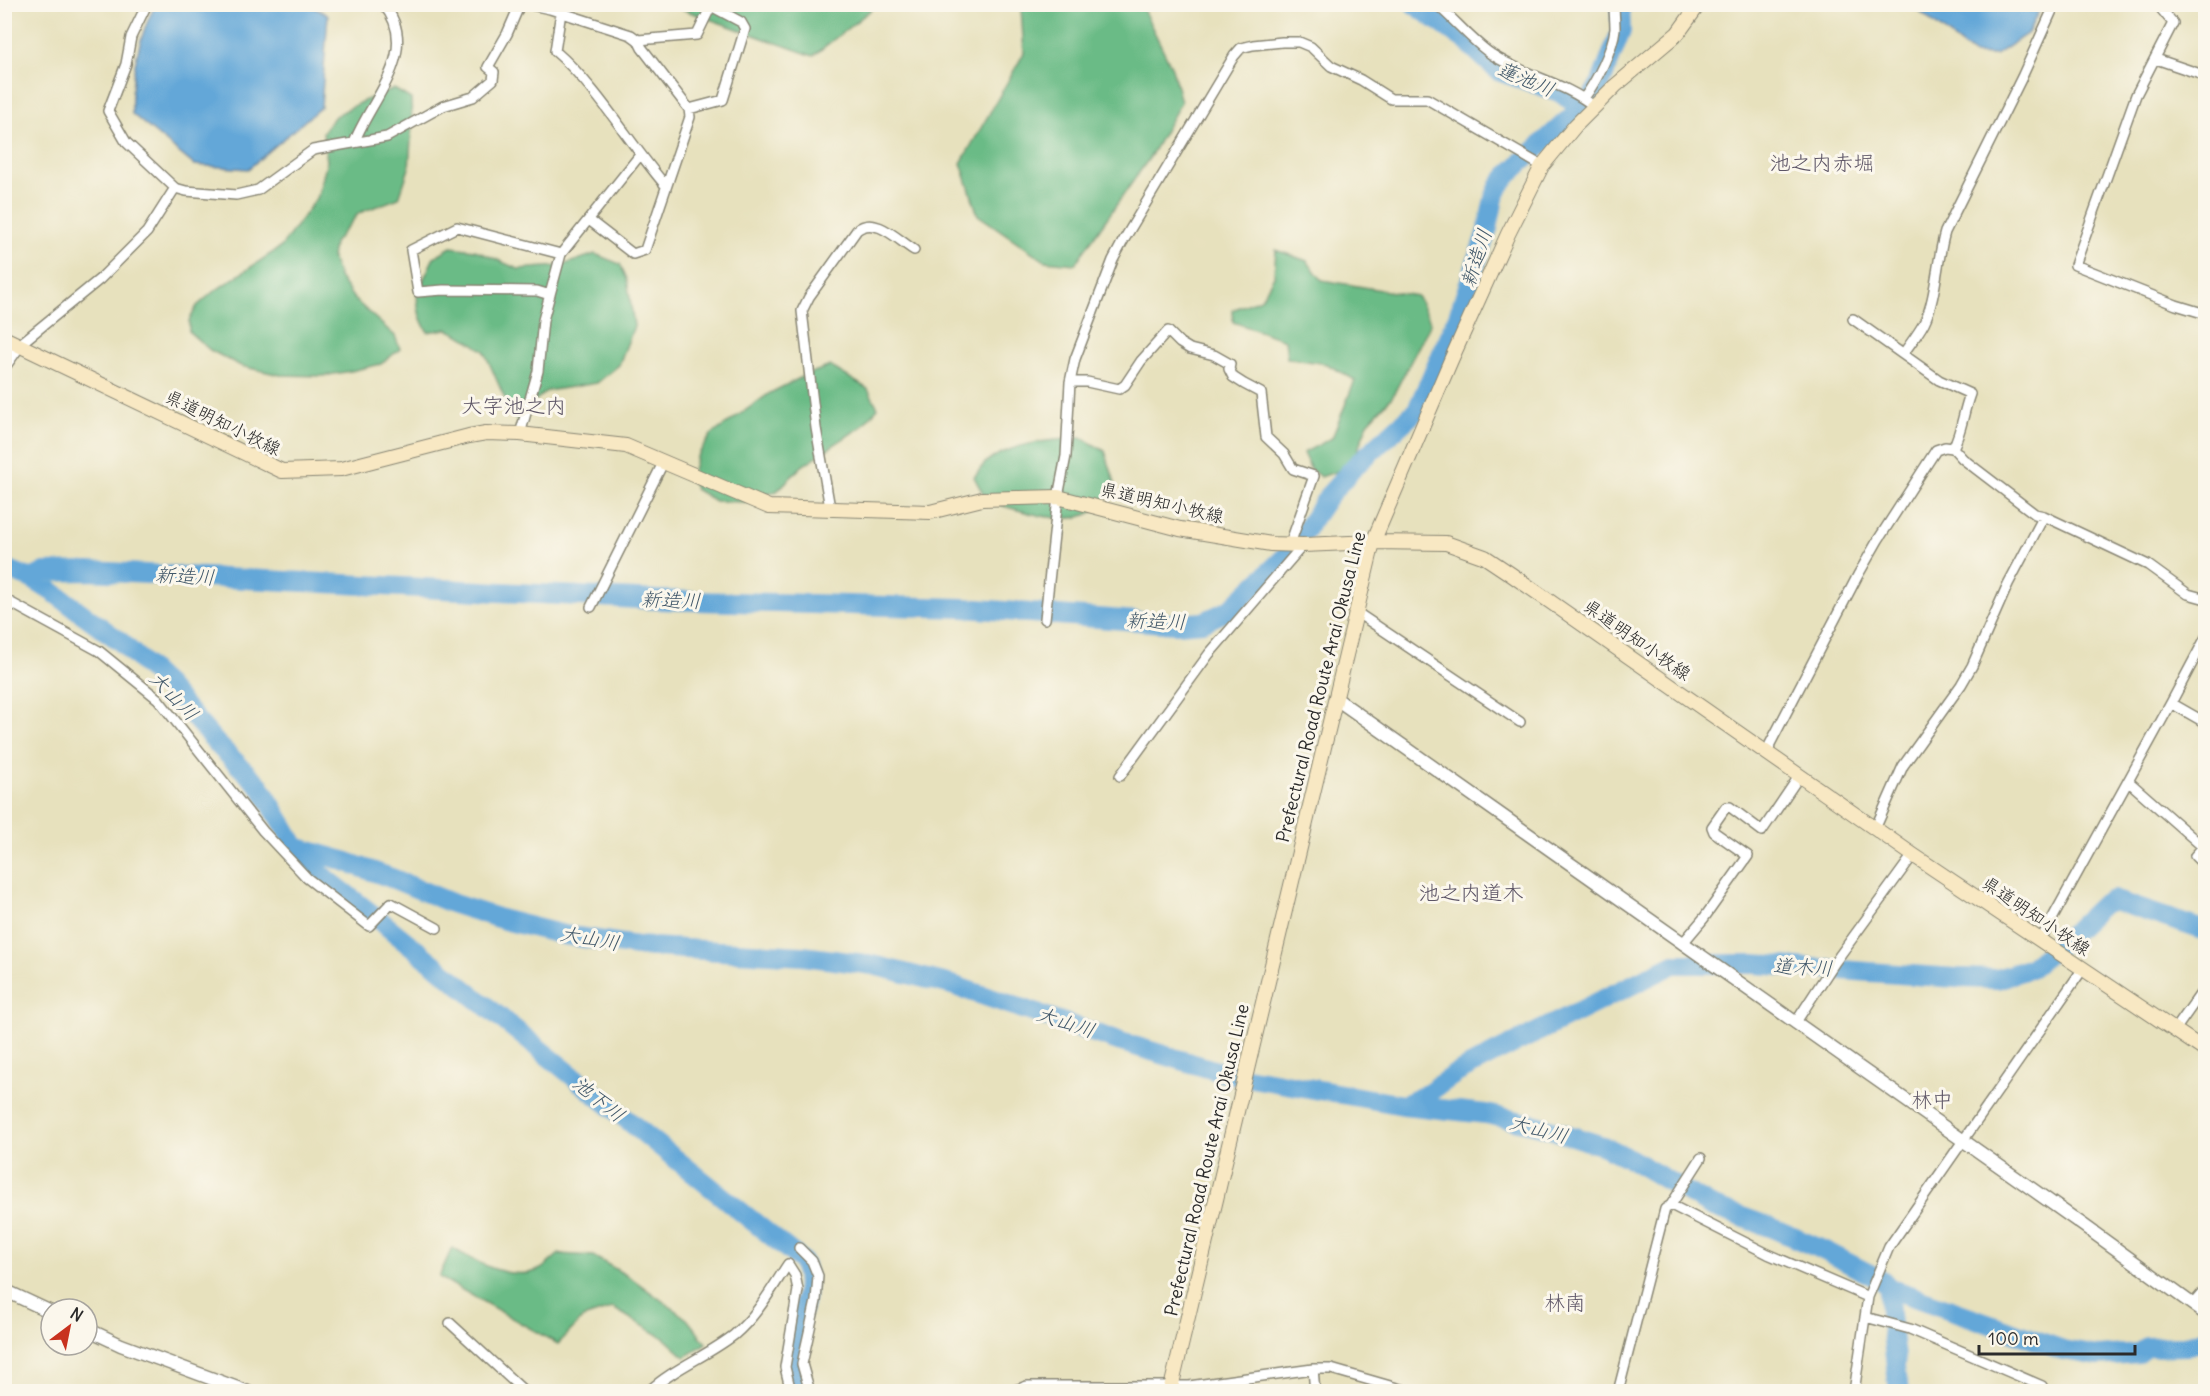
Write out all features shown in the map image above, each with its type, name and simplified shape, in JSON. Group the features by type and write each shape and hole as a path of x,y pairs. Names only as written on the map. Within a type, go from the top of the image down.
{"main road":[{"name":"Prefectural Road Route Arai Okusa Line","path":"1172,1390 1373,542 1451,360 1541,166 1589,102 1615,86 1678,33 1699,4"},
{"name":"県道明知小牧線","path":"4,338 282,471 341,469 469,436 486,433 520,434 626,446 769,507 930,512 982,500 1058,497 1180,529 1271,544 1446,543 1485,557 1875,829 2205,1051"}],"street":[{"path":"147,4 131,37 126,64 108,111 126,142 175,188 236,195 258,190 313,150 387,137 437,109 473,98 493,80 494,72 488,67 507,34 520,4"},
{"path":"354,143 388,78 398,47 399,39 395,24 383,4"},
{"path":"526,4 561,12 631,35 638,40 689,110 690,117 645,250 633,254 589,220"},
{"path":"1436,4 1490,53 1514,67 1563,87 1589,102 1615,30 1614,4"},
{"path":"1903,354 1928,312 1938,254 1945,232 2022,77 2055,4"},
{"path":"2157,4 2173,23 2136,95 2074,265 2205,314"},
{"path":"638,40 697,35 711,6 741,22 745,28 723,100 689,110"},
{"path":"561,12 555,51 576,69 666,186"},
{"path":"1045,619 1058,497 1066,456 1071,382 1075,359 1113,260 1193,123 1241,48 1299,42 1311,47 1331,66 1361,80 1391,99 1427,99 1541,166"},
{"path":"2156,58 2205,76"},
{"path":"520,434 538,371 540,344 561,254 640,155"},
{"path":"4,366 20,345 100,279 147,232 175,188"},
{"path":"830,508 816,428 802,311 856,230 861,226 870,224 878,226 914,250"},
{"path":"550,295 537,291 418,292 411,250 457,227 561,254"},
{"path":"1853,319 1939,380 1970,394 1961,432 1953,448"},
{"path":"1071,382 1087,382 1119,389 1125,385 1140,361 1168,331 1190,349 1214,355 1230,364 1228,369 1233,377 1261,393 1266,437 1284,454 1293,469 1314,476 1296,545 1209,654 1120,776"},
{"path":"1768,753 1770,744 1878,540 1936,450 1945,447 1953,448 1963,459 2035,514 2044,516 2148,565 2188,594 2205,599"},
{"path":"591,607 664,461"},
{"path":"1875,829 1902,766 1961,685 1972,666 2008,584 2044,516"},
{"path":"4,598 99,651 158,699 263,831 307,878 369,926 391,903 437,928"},
{"path":"1356,612 1520,722"},
{"path":"2049,947 2128,781 2205,637"},
{"path":"1335,698 1796,1022 2205,1314"},
{"path":"2171,703 2205,723"},
{"path":"1683,944 1748,856 1714,832 1712,827 1726,807 1731,807 1762,831 1800,775"},
{"path":"2128,781 2203,846 2195,856 2205,867"},
{"path":"1796,1022 1835,962 1913,855"},
{"path":"1854,1392 1868,1297 1894,1240 2082,970"},
{"path":"2175,1030 2205,986"},
{"path":"1618,1392 1665,1209 1672,1203 1701,1158"},
{"path":"1672,1203 1768,1254 1868,1297"},
{"path":"799,1248 812,1261 818,1276 816,1301 802,1364 810,1392"},
{"path":"648,1392 662,1378 703,1356 736,1334 754,1314 788,1264 795,1275 798,1290 785,1367 791,1392"},
{"path":"2193,1304 2205,1289"},
{"path":"4,1290 39,1306"},
{"path":"1865,1317 1910,1329 2042,1386"},
{"path":"450,1323 525,1392"},
{"path":"99,1335 248,1392"},
{"path":"1313,1369 1315,1392"},
{"path":"1010,1392 1027,1386 1172,1390 1313,1369 1331,1369 1411,1392"}],"green space":[{"path":"670,5 877,5 813,56"},
{"path":"1016,5 1141,5 1172,68 1181,102 1150,157 1075,264 1045,261 978,215 961,163 1024,53 1021,8"},
{"path":"394,89 411,99 409,168 399,198 359,213 334,243 332,258 339,277 354,299 395,336 400,349 381,364 323,376 280,375 241,366 210,350 189,332 189,321 197,306 213,292 281,247 318,196 327,161 323,132 335,116 361,102"},
{"path":"451,247 475,250 518,269 560,266 595,254 620,264 627,279 634,326 619,365 597,383 547,391 531,404 519,422 513,417 484,351 447,329 428,332 420,315 417,285 421,285 434,257"},
{"path":"1276,250 1307,261 1322,280 1417,296 1431,323 1392,397 1368,423 1355,457 1338,471 1321,477 1311,470 1303,453 1332,438 1355,380 1327,364 1287,358 1285,340 1233,322 1232,310 1261,299 1274,276"},
{"path":"830,366 868,389 878,408 861,427 802,466 777,491 745,502 715,501 695,489 691,479 696,458 711,435 770,393"},
{"path":"1082,438 1105,451 1115,483 1099,507 1081,516 1055,518 1040,516 987,501 974,477 988,461 1001,453 1023,445"},
{"path":"452,1248 495,1269 518,1274 541,1269 559,1254 593,1256 631,1278 687,1319 706,1343 685,1357 664,1338 613,1308 583,1318 558,1344 439,1277"}],"water":[{"path":"156,4 309,5 328,15 321,107 248,169 194,165 132,114 132,86 136,58 144,30"},
{"path":"1911,5 2042,5 2028,33 1995,55 1973,54"}],"waterway":[{"name":"蓮池川","path":"1414,4 1465,40 1498,71 1559,92 1582,108"},
{"name":"新造川","path":"1594,94 1621,31 1620,4"},
{"name":"新造川","path":"1302,535 1329,495 1355,466 1417,410 1458,316 1500,185 1510,173 1582,107"},
{"name":"新造川","path":"32,579 45,572 89,571 657,600 964,608 1177,624 1203,622 1229,610 1287,555"},
{"name":"池下川","path":"4,568 32,579 53,592 121,642 163,682 218,745 260,786 296,847 315,870 801,1260 807,1280 792,1354 801,1392"},
{"name":"大山川","path":"296,847 394,879 454,904 504,920 564,935 637,946 803,956 873,965 952,985 1121,1042 1224,1073 1403,1105 1486,1114 1537,1125 1603,1146 1629,1158 1711,1206 1770,1227 1825,1251 1883,1281 1889,1288 2063,1350 2098,1356 2139,1353 2147,1347 2186,1346 2206,1339"},
{"name":"道木川","path":"1403,1105 1425,1095 1455,1074 1495,1053 1674,964 1754,964 1997,979 2031,968 2063,942 2103,904 2113,900 2206,931"},
{"path":"1889,1288 1899,1392"}],"district":[{"name":"池之内赤堀","path":"1822,163"},
{"name":"大字池之内","path":"514,406"},
{"name":"池之内道木","path":"1471,893"},
{"name":"林中","path":"1932,1100"},
{"name":"林南","path":"1565,1303"}]}
